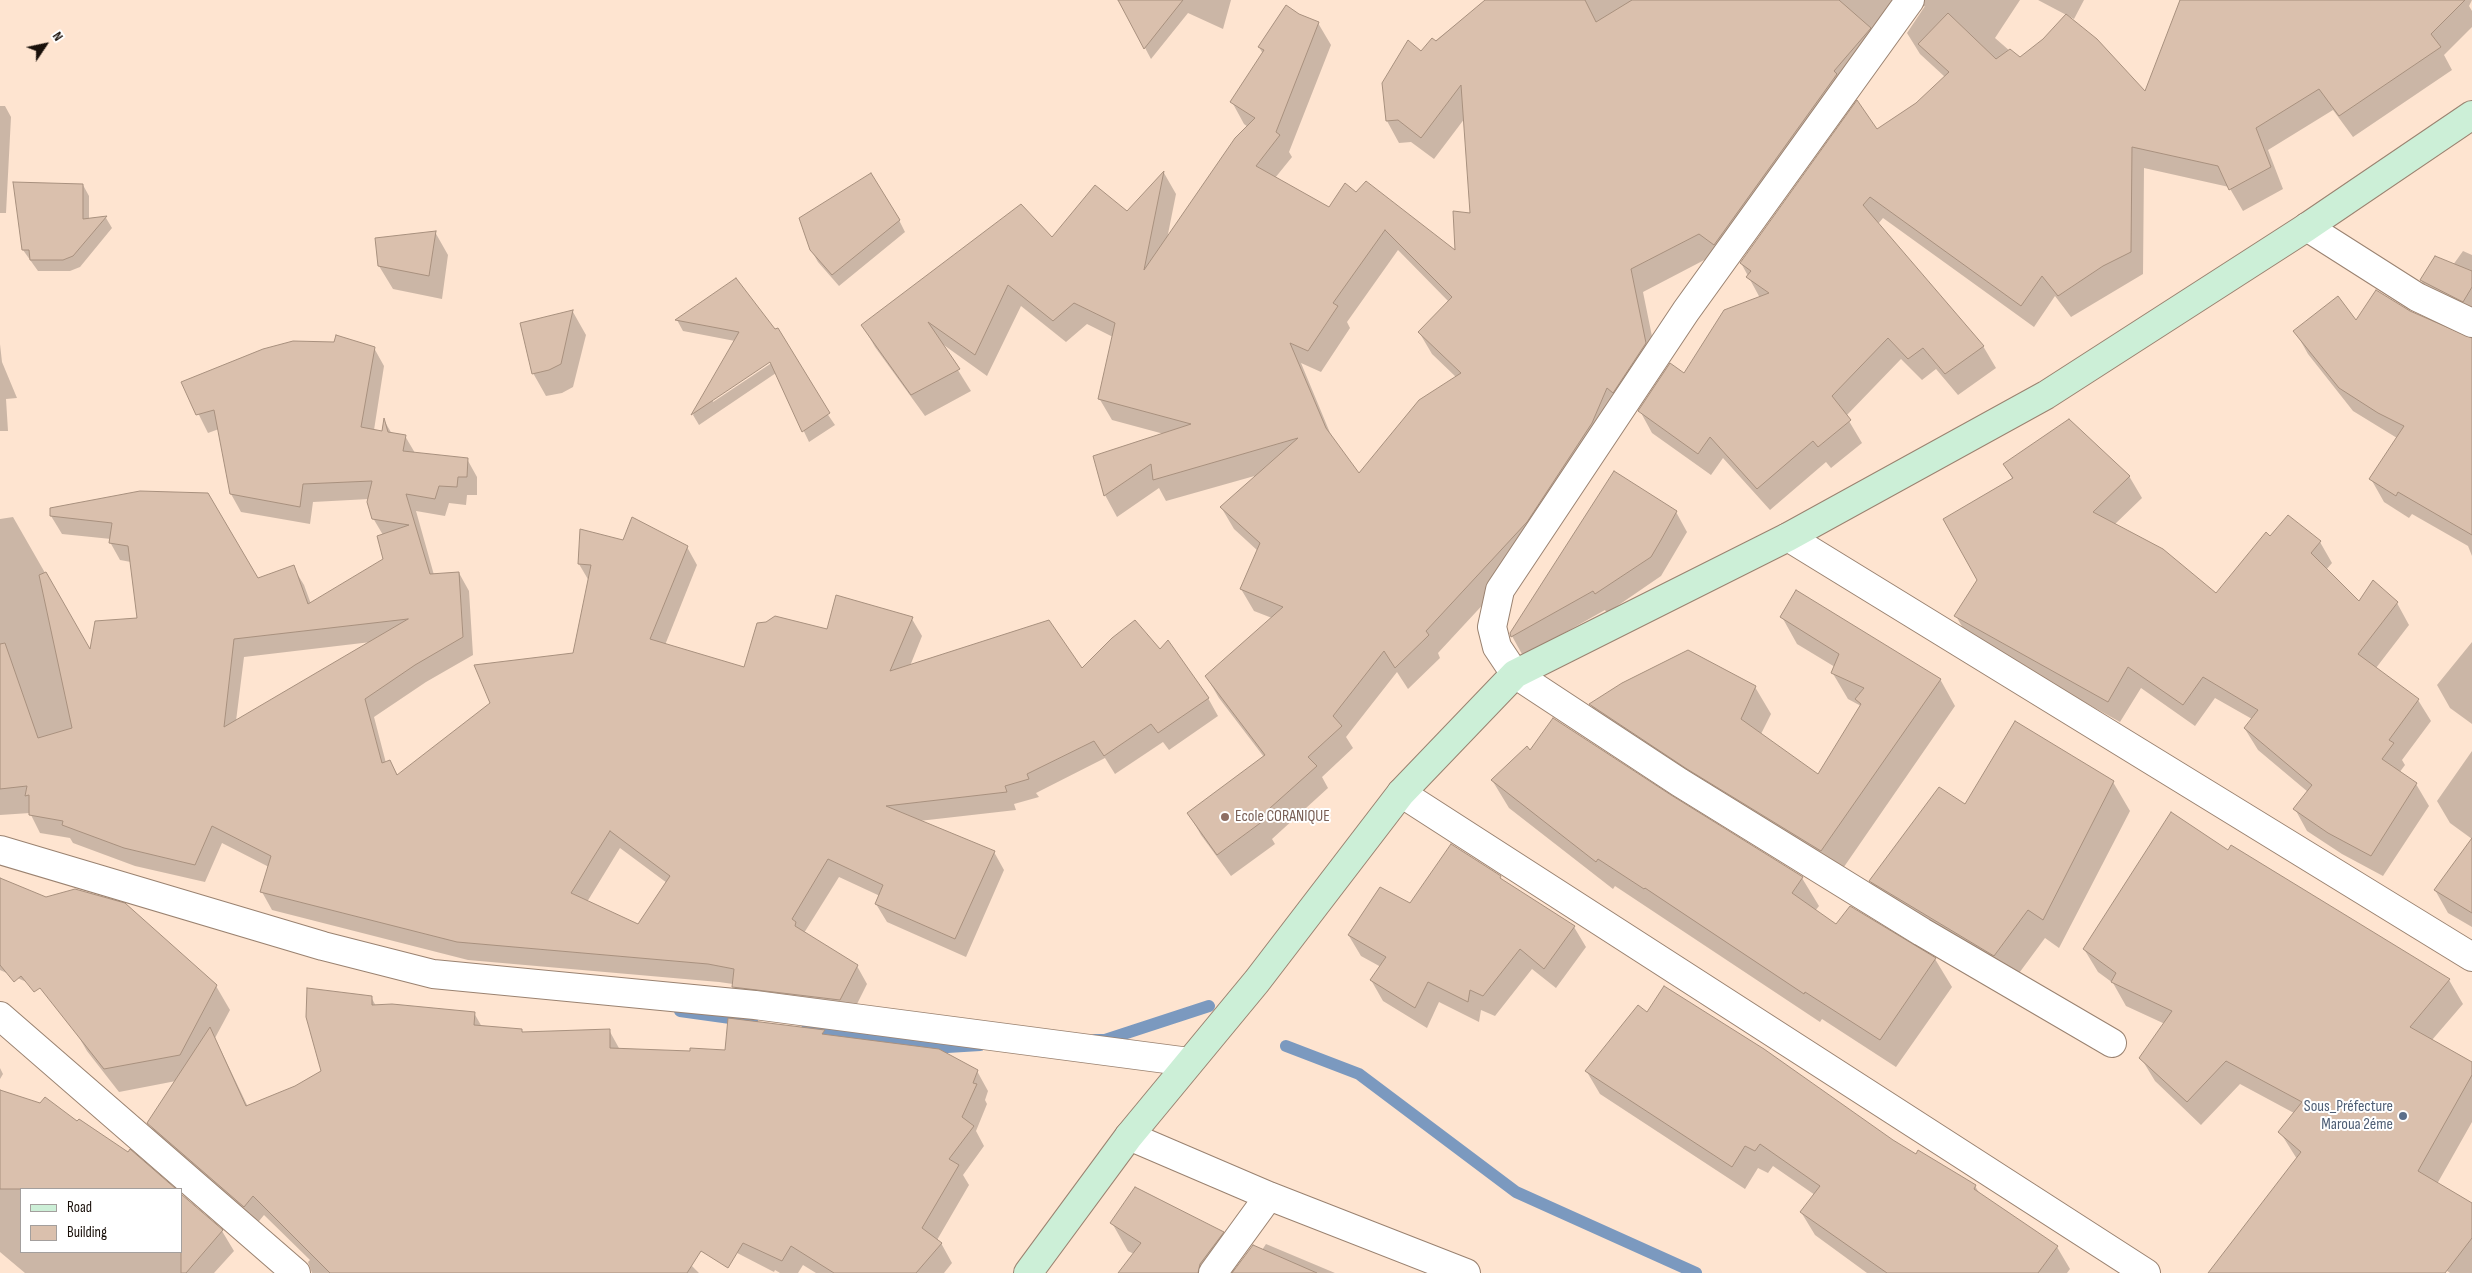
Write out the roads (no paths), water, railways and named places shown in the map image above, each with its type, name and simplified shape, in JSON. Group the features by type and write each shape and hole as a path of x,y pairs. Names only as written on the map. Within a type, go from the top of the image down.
{"street":[{"path":"1910,0 1686,312 1500,590 1492,627 1497,647 1515,674 1729,813 1922,932 2112,1043"},
{"path":"1032,1272 1129,1136 1257,980 1401,794 1515,674 1788,537 2046,394 2307,227 2472,115"},
{"path":"2307,227 2417,297 2472,323"},
{"path":"1788,537 2472,957"},
{"path":"1401,794 2146,1273"},
{"path":"0,850 323,946 434,974 755,1005 1189,1062"},
{"path":"0,1016 296,1273"},
{"path":"1129,1136 1269,1196 1466,1273"},
{"path":"1213,1273 1269,1196"}],"waterway":[{"path":"1095,1040 1105,1040 1209,1006"},
{"path":"680,1011 752,1021"},
{"path":"807,1029 931,1048 980,1045"},
{"path":"1286,1046 1359,1074 1516,1192 1696,1273"}],"place":[{"name":"Ecole CORANIQUE","path":"1225,817"},
{"name":"Sous_Préfecture Maroua 2éme","path":"2403,1116"}]}
